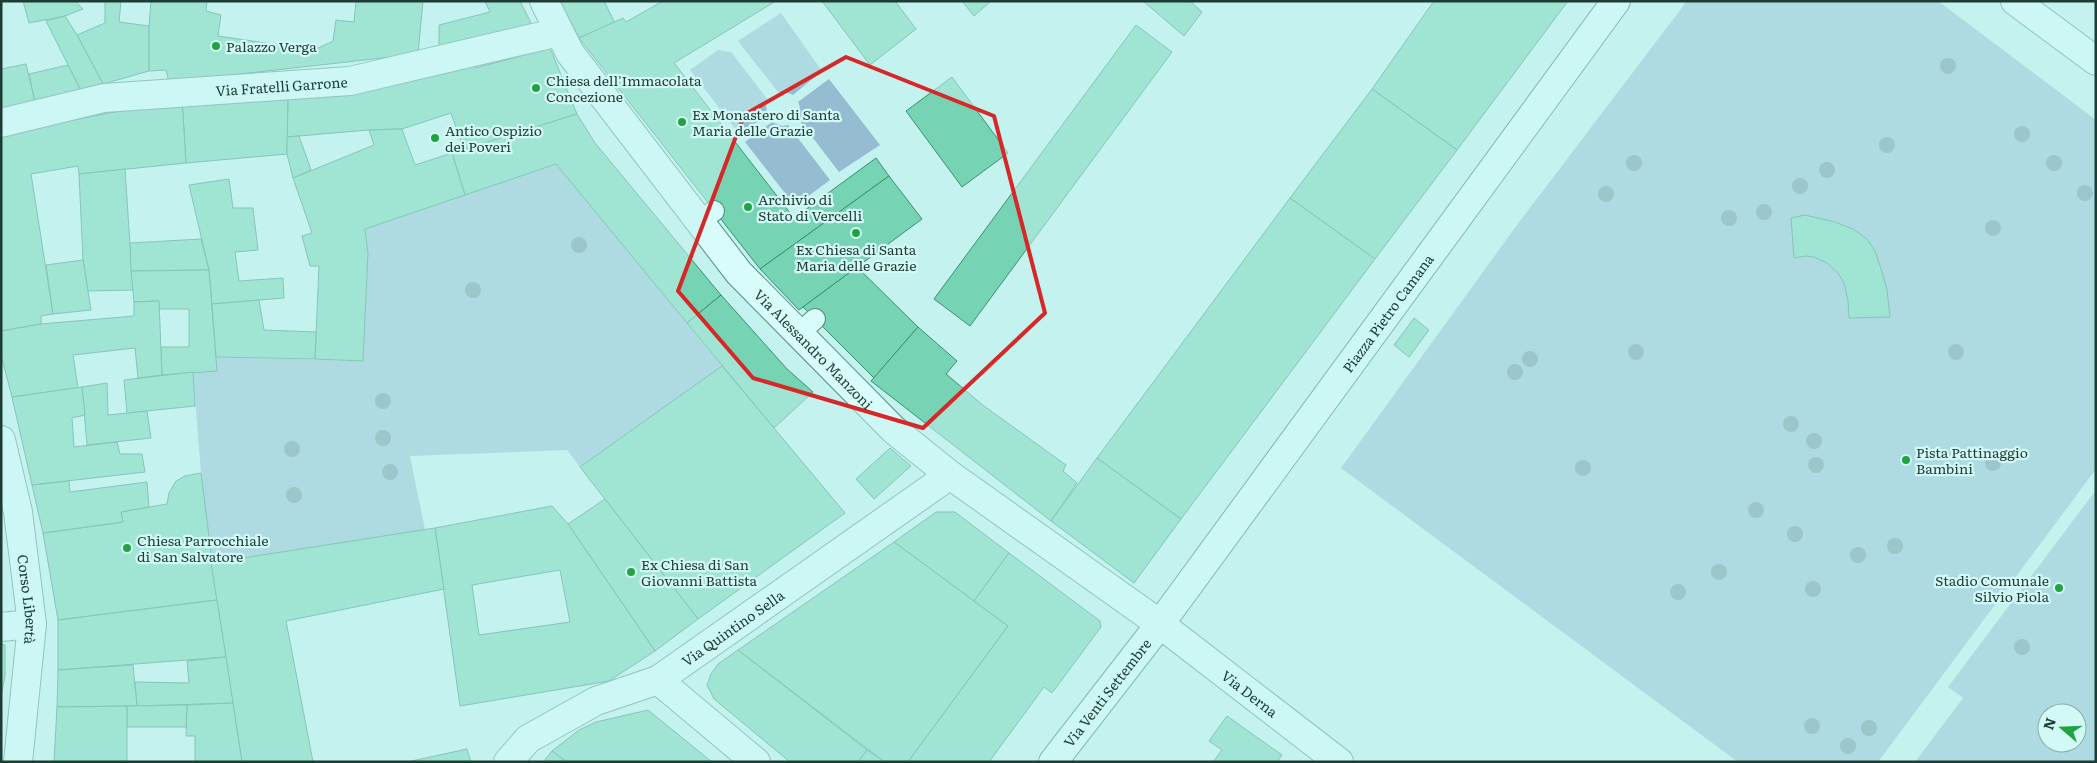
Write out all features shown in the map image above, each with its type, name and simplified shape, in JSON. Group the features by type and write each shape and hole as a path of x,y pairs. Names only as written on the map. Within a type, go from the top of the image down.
{"street":[{"name":"Via Alessandro Manzoni","path":"544,1 570,53 706,216 739,273 806,326 894,430 950,476 1160,624"},
{"name":"Piazza Pietro Camana","path":"1160,624 1616,1"},
{"path":"2015,1 2096,61"},
{"name":"Via Fratelli Garrone","path":"1,123 104,98 350,81 559,32"},
{"name":"Corso Libertà","path":"1,440 18,512 32,624 18,762"},
{"name":"Via Quintino Sella","path":"508,762 528,739 596,701 658,680 950,476"},
{"path":"1,627 32,624"},
{"name":"Via Venti Settembre","path":"1053,762 1160,624"},
{"name":"Via Derna","path":"1160,624 1339,762"},
{"path":"658,680 756,762"}],"highlighted area":[{"path":"846,57 994,116 1045,313 923,428 753,378 678,291 744,115"}],"shaded area":[{"path":"1687,1 1938,1 2096,120 2096,469 1878,762 1738,762 1341,468 1517,225"},
{"path":"781,13 822,71 793,95 786,92 778,92 738,41"},
{"path":"718,50 731,52 768,100 766,105 767,114 740,135 690,70"},
{"path":"829,79 880,145 839,172 797,117 800,107 798,102"},
{"path":"772,122 782,126 788,125 830,180 795,206 745,142"},
{"path":"556,164 722,366 580,467 567,450 410,456 425,530 211,563 201,473 193,372 217,370 216,357 363,361 368,253 365,229"},
{"name":"Stadio Comunale Silvio Piola","path":"2096,490 2096,762 1915,762 1963,698 1948,687"}],"building":[{"path":"23,1 75,1 83,9 65,16 29,23"},
{"path":"105,1 121,1 119,22 149,26 149,71 103,84 77,35 105,23"},
{"name":"Palazzo Verga","path":"151,1 207,1 206,11 221,15 218,36 314,50 333,41 336,20 354,22 356,1 423,1 418,54 169,82 166,70 149,71"},
{"path":"485,1 520,1 531,23 530,27 439,49 439,25 490,12"},
{"path":"560,1 604,1 615,23 579,38"},
{"name":"Ex Monastero di Santa Maria delle Grazie","path":"663,1 776,1 674,63 794,218 876,158 889,176 760,269 579,38 623,18 626,22"},
{"path":"822,1 895,1 916,29 870,65"},
{"path":"962,1 991,1 974,16"},
{"path":"1143,1 1190,1 1202,12 1184,36"},
{"path":"1434,1 1568,1 1457,150 1372,89"},
{"path":"65,16 103,84 81,91 46,21"},
{"path":"1136,25 1172,52 970,326 934,299"},
{"path":"550,48 577,114 464,150 451,113 402,129 287,137 288,95 475,63 476,68"},
{"path":"26,64 35,102 1,111 1,69"},
{"path":"68,65 81,91 35,102 29,74"},
{"path":"952,77 1008,153 962,187 906,111"},
{"path":"1372,89 1457,150 1375,259 1290,198"},
{"path":"288,95 287,154 186,163 182,99"},
{"path":"182,99 186,163 79,174 78,166 31,174 53,314 41,316 41,324 1,331 1,134"},
{"path":"577,114 595,143 721,295 687,323 556,164 465,195 452,153"},
{"path":"402,129 415,165 452,153 465,195 365,229 368,253 363,361 315,359 319,266 310,266 302,236 312,233 293,178 374,145 369,130"},
{"path":"299,136 311,170 293,178 287,154 287,137"},
{"path":"125,169 133,290 88,291 83,260 79,174"},
{"name":"Ex Chiesa di Santa Maria delle Grazie","path":"889,176 922,219 799,310 760,269"},
{"path":"229,179 233,208 253,208 258,250 235,252 239,281 283,278 284,298 212,304 209,270 189,185"},
{"path":"1290,198 1375,259 1181,519 1097,458"},
{"path":"1805,215 1835,222 1853,229 1867,239 1875,251 1883,275 1890,317 1849,318 1848,300 1844,283 1838,273 1827,263 1814,257 1794,258 1791,218"},
{"path":"201,239 209,270 131,271 130,243"},
{"path":"83,260 91,310 53,314 46,265"},
{"path":"857,267 918,327 874,378 803,307"},
{"path":"209,270 217,371 162,375 161,347 189,347 189,309 159,309 159,301 134,302 131,271"},
{"path":"721,295 787,369 813,392 774,428 687,323"},
{"path":"259,300 264,330 316,332 315,359 216,357 212,304"},
{"path":"159,301 162,375 138,378 135,348 73,355 78,388 12,397 1,355 1,331 41,324 134,316 134,302"},
{"path":"1414,318 1429,330 1409,357 1394,345"},
{"path":"918,327 957,361 946,374 984,406 1066,465 1063,471 1077,483 1051,521 871,381"},
{"path":"722,366 845,513 698,619 580,467"},
{"path":"193,372 195,406 127,413 124,380"},
{"path":"107,383 108,415 147,411 151,438 87,445 82,387"},
{"path":"82,387 85,415 72,418 74,447 117,442 120,454 142,454 145,472 32,485 12,397"},
{"path":"890,448 911,466 874,499 856,479"},
{"path":"1097,458 1181,519 1134,583 1051,521"},
{"name":"Chiesa Parrocchiale di San Salvatore","path":"201,473 217,600 58,620 43,533 123,522 121,512 167,504 169,493 176,481 185,476"},
{"path":"69,481 70,492 147,482 149,507 121,512 123,522 43,533 32,485"},
{"name":"Ex Chiesa di San Giovanni Battista","path":"605,499 698,619 655,651 568,524"},
{"path":"552,506 568,524 655,651 609,681 460,706 435,528","holes":["560,570 570,622 479,635 472,585"]},
{"path":"936,512 955,512 1009,553 974,601 894,542"},
{"path":"435,528 444,589 286,621 313,762 242,762 211,563"},
{"path":"894,542 1008,626 908,762 881,762 882,760 738,650"},
{"path":"1009,553 1100,621 1101,627 1052,693 1044,687 989,762 908,762 1008,626 974,601"},
{"path":"217,600 226,657 58,670 58,620"},
{"path":"1,644 5,645 5,676 1,696"},
{"path":"738,650 867,750 858,762 790,762 714,699 707,685 711,674 718,664"},
{"path":"226,657 233,703 137,706 135,682 189,683 187,661"},
{"path":"133,665 137,706 57,707 58,670"},
{"path":"233,703 242,762 195,762 195,736 186,736 187,705"},
{"path":"187,705 186,727 127,727 127,706"},
{"path":"127,706 127,762 54,762 57,707"},
{"path":"648,710 712,762 567,762 552,751 579,730 596,722"},
{"path":"1227,716 1282,755 1277,762 1213,762 1222,750 1209,741"},
{"path":"467,749 471,762 407,762"},
{"path":"867,750 882,760 881,762 858,762"},
{"path":"552,751 567,762 543,762"}],"place":[{"name":"Palazzo Verga","path":"216,46"},
{"name":"Chiesa dell'Immacolata Concezione","path":"536,88"},
{"name":"Ex Monastero di Santa Maria delle Grazie","path":"682,122"},
{"name":"Antico Ospizio dei Poveri","path":"435,138"},
{"name":"Archivio di Stato di Vercelli","path":"748,207"},
{"name":"Ex Chiesa di Santa Maria delle Grazie","path":"856,233"},
{"name":"Pista Pattinaggio Bambini","path":"1906,460"},
{"name":"Chiesa Parrocchiale di San Salvatore","path":"127,548"},
{"name":"Ex Chiesa di San Giovanni Battista","path":"631,572"},
{"name":"Stadio Comunale Silvio Piola","path":"2059,588"}]}
